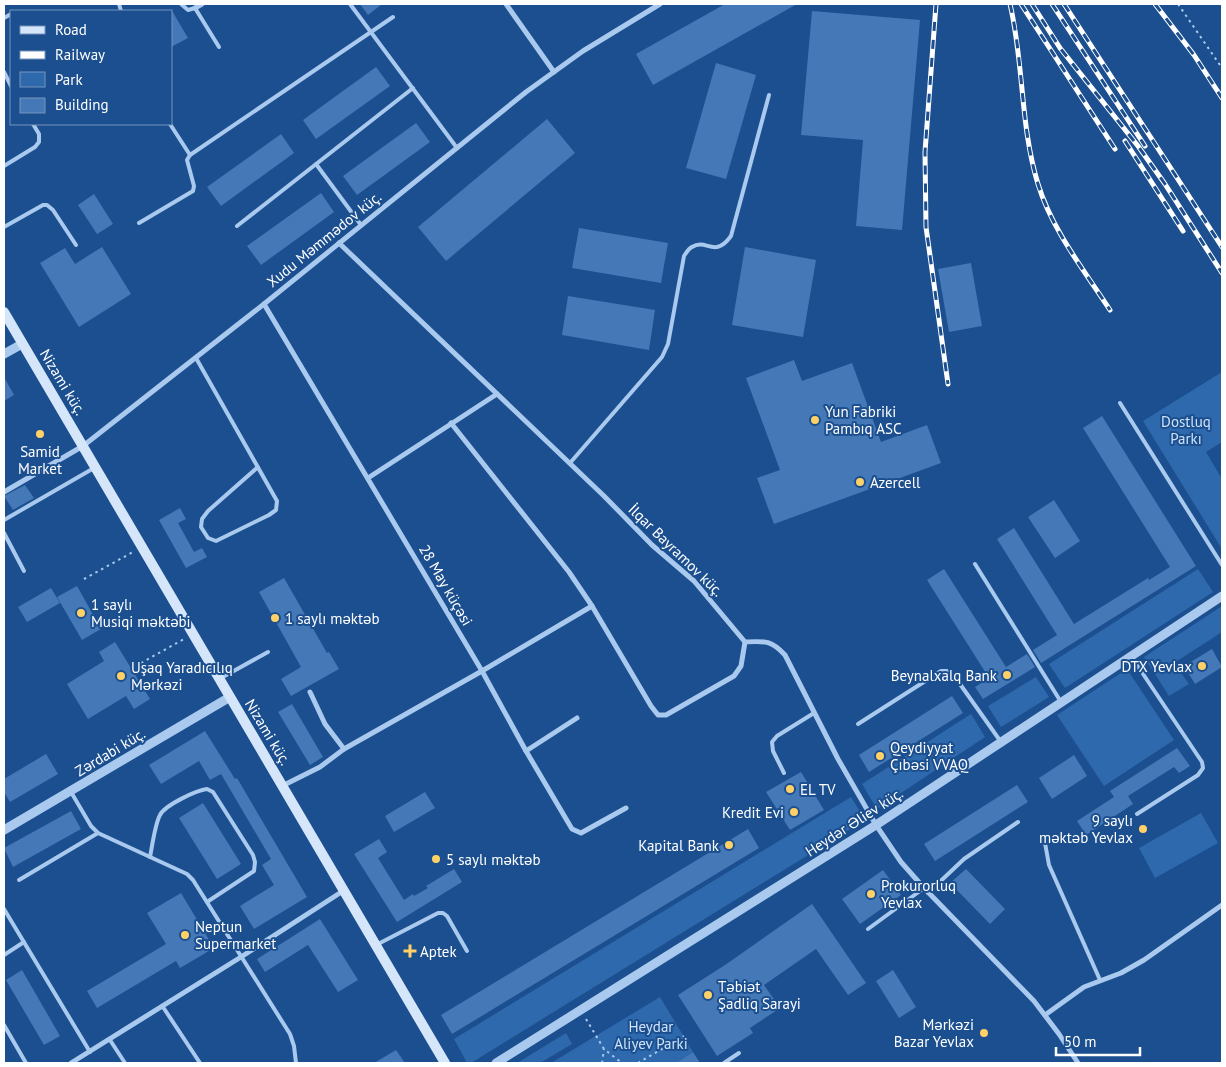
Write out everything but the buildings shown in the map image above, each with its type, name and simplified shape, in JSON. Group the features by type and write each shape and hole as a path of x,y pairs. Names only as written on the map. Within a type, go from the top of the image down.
{"main road":[{"name":"Nizami küç.","path":"4,312 445,1063"}],"street":[{"path":"195,8 202,4"},
{"path":"506,4 554,72"},
{"name":"Xudu Məmmədov küç.","path":"4,492 83,446 264,304 526,92 583,51 660,4"},
{"name":"İlqar Bayramov küç.","path":"339,243 570,463 652,545 694,581 745,642"},
{"name":"28 May küçəsi","path":"264,304 482,672 572,829 581,833 626,808"},
{"path":"4,354 22,344"},
{"path":"368,478 497,394"},
{"path":"451,423 569,572 592,606 658,715 666,716 734,676 741,666 745,642 764,641 776,644 785,655 838,759 876,825 901,862 928,893 1045,1015 1078,1063"},
{"name":"Heydər Əliev küç.","path":"496,1063 876,825 1222,596"},
{"path":"282,786 482,672 592,606"},
{"path":"310,692 325,724 344,749"},
{"name":"Zərdabi küç.","path":"4,830 230,697"},
{"path":"526,751 577,718"},
{"path":"72,1063 344,891"},
{"path":"1045,1015 1084,987 1121,973 1144,960 1222,905"}],"lane":[{"path":"181,4 188,10 195,8 219,47"},
{"path":"350,4 457,148"},
{"path":"139,223 193,191 194,186 187,160 190,156 393,17"},
{"path":"4,72 10,84"},
{"path":"237,226 413,88"},
{"path":"570,463 662,357 668,344 684,256 691,247 699,245 717,248 725,244 731,236 769,95"},
{"path":"4,166 35,147 39,142 39,134 34,125"},
{"path":"171,125 190,156"},
{"path":"316,164 361,225"},
{"path":"4,227 43,205 53,210 76,245"},
{"path":"196,358 258,466 277,501 276,510 216,541 208,538 201,527 202,519 208,511 258,466"},
{"path":"1120,403 1222,565"},
{"path":"4,520 96,467"},
{"path":"4,533 24,571"},
{"path":"975,564 1061,702"},
{"path":"219,679 268,652"},
{"path":"1132,656 1202,762 1203,768 1198,774 1137,814"},
{"path":"858,724 941,671 946,671 955,677 1000,742"},
{"path":"784,773 773,751 772,742 777,736 814,713"},
{"path":"150,857 160,815 165,809 199,790 208,789 213,792 253,855 255,862 254,871 206,902"},
{"path":"70,792 98,834 187,874 194,880 290,1034 296,1063"},
{"path":"928,893 964,859 1018,822"},
{"path":"19,880 98,834"},
{"path":"1044,843 1049,865 1100,980"},
{"path":"868,929 924,888"},
{"path":"4,909 90,1052"},
{"path":"376,945 438,913 443,913 447,916 467,951"},
{"path":"4,955 24,942"},
{"path":"163,1006 200,1063"},
{"path":"4,1026 26,1063"},
{"path":"110,1040 124,1063"},
{"path":"724,1063 738,1053"}],"path":[{"path":"1178,4 1222,68"},
{"path":"84,579 142,547"},
{"path":"142,663 193,634"},
{"path":"581,1011 604,1049 622,1063"},
{"path":"638,1063 684,1036"},
{"path":"602,1063 604,1049"}],"green space":[{"name":"Dostluq Parkı","path":"1222,372 1222,442 1206,452 1222,479 1222,549 1143,421"},
{"path":"1198,569 1213,592 1065,688 1049,664"},
{"path":"1222,606 1222,632 1174,663 1189,684 1169,696 1144,657"},
{"path":"1127,669 1174,740 1104,786 1057,715"},
{"path":"1036,677 1049,697 1001,727 988,706"},
{"path":"971,714 985,737 877,809 862,784"},
{"path":"851,797 865,820 471,1063 467,1063 454,1039"},
{"path":"1201,813 1218,843 1155,878 1139,848"},
{"name":"Heydar Aliyev Parki","path":"660,997 693,1052 676,1063 551,1063"},
{"path":"566,1033 572,1044 540,1063 517,1063"}],"railway":[{"path":"936,4 925,152 926,227 948,384"},
{"path":"1010,4 1018,49 1028,140 1038,184 1060,234 1110,310"},
{"path":"1021,4 1115,149"},
{"path":"1032,4 1060,48 1138,146 1165,184 1222,273"},
{"path":"1052,4 1145,146"},
{"path":"1064,4 1222,247"},
{"path":"1155,4 1194,55 1222,98"},
{"path":"1125,141 1183,231"}],"place":[{"name":"Yun Fabriki Pambıq ASC","path":"815,420"},
{"name":"Samid Market","path":"40,434"},
{"name":"Azercell","path":"860,482"},
{"name":"1 saylı Musiqi məktəbi","path":"81,613"},
{"name":"1 saylı məktəb","path":"275,618"},
{"name":"DTX Yevlax","path":"1202,666"},
{"name":"Beynalxalq Bank","path":"1007,675"},
{"name":"Uşaq Yaradıcılıq Mərkəzi","path":"121,676"},
{"name":"Qeydiyyat Çıbəsi VVAQ","path":"880,756"},
{"name":"EL TV","path":"790,789"},
{"name":"Kredit Evi","path":"794,812"},
{"name":"9 saylı məktəb Yevlax","path":"1143,829"},
{"name":"Kapital Bank","path":"729,845"},
{"name":"5 saylı məktəb","path":"436,859"},
{"name":"Prokurorluq Yevlax","path":"871,894"},
{"name":"Neptun Supermarket","path":"185,935"},
{"name":"Aptek","path":"410,951"},
{"name":"Təbiət Şadliq Sarayi","path":"708,995"},
{"name":"Mərkəzi Bazar Yevlax","path":"984,1033"}]}
